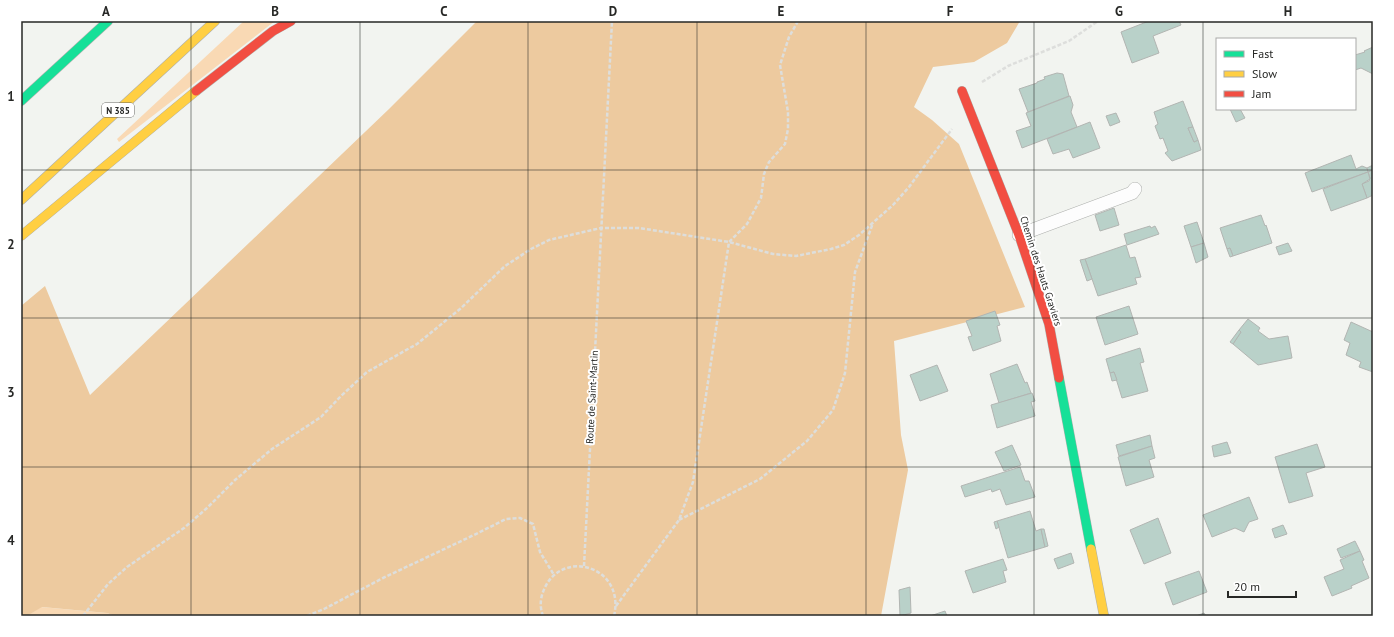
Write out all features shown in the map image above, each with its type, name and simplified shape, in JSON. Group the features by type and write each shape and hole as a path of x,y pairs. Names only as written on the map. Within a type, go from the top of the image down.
{"main road":[{"path":"21,101 108,21"},
{"name":"N 385","path":"21,200 215,21"},
{"path":"21,236 191,95 273,31 291,21"},
{"path":"64,61 79,34"},
{"name":"Chemin des Hauts Graviers","path":"962,91 1019,234 1049,324 1104,616"}],"lane":[{"path":"1019,234 1132,193 1135,189"}],"path":[{"name":"Route de Saint-Martin","path":"584,566 612,21"},
{"path":"616,606 679,520 693,482 729,242 747,224 761,198 764,174 769,162 785,144 788,129 788,112 780,65 789,37 798,21"},
{"path":"962,91 985,81 1008,66 1069,41 1098,21"},
{"path":"83,616 108,584 127,567 184,528 235,480 272,449 321,417 367,372 417,344 460,309 504,266 531,249 549,240 601,228 639,228 729,242 773,254 796,256 820,252 844,244 859,235 893,205 909,187 952,129"},
{"path":"679,520 760,479 807,441 833,410 845,373 855,272 873,223"},
{"path":"307,616 506,519 520,518 533,524 540,552 554,575"},
{"path":"543,616 541,610 541,597 546,585 554,575 568,568 584,566 595,570 604,576 611,584 615,595 616,606 614,616"}],"shaded area":[{"path":"244,21 275,21 119,142 117,139"},
{"path":"477,21 1020,21 1007,43 974,62 933,67 914,107 932,120 959,144 1025,307 894,341 901,435 908,470 881,616 115,616 107,613 42,607 27,616 21,616 21,306 45,286 90,395 389,109"},
{"path":"41,607 107,613 115,616 27,616"}],"building":[{"path":"1149,21 1179,21 1181,25 1153,36 1159,53 1132,63 1121,32"},
{"path":"1373,47 1373,74 1361,68 1356,70 1356,55 1365,52 1364,51"},
{"path":"1057,73 1063,74 1069,96 1028,112 1019,89 1037,83 1045,79 1044,77"},
{"path":"1070,96 1073,105 1071,112 1077,127 1022,148 1016,131 1031,126 1026,113"},
{"path":"1183,101 1193,127 1188,128 1194,142 1198,140 1201,150 1172,161 1165,153 1168,151 1163,138 1160,139 1155,126 1158,124 1154,112"},
{"path":"1230,110 1241,110 1245,118 1236,122"},
{"path":"1116,113 1120,122 1110,126 1106,116"},
{"path":"1090,122 1100,148 1073,158 1069,149 1053,154 1047,139"},
{"path":"1193,127 1198,140 1194,142 1188,128"},
{"path":"1351,155 1356,169 1362,166 1367,168 1368,172 1312,192 1305,173"},
{"path":"1373,165 1373,170 1368,172 1367,168"},
{"path":"1373,170 1373,195 1367,198 1362,184 1369,181 1370,178 1368,172"},
{"path":"1368,172 1370,179 1362,184 1367,198 1331,211 1323,189"},
{"path":"1114,208 1119,225 1100,231 1095,215"},
{"path":"1261,215 1272,243 1233,256 1230,248 1227,249 1220,228"},
{"path":"1197,222 1204,243 1191,247 1184,226"},
{"path":"1150,226 1151,228 1155,226 1159,234 1127,245 1124,234"},
{"path":"1204,243 1208,257 1196,263 1191,247"},
{"path":"1288,243 1292,251 1279,255 1276,247"},
{"path":"1126,245 1130,258 1135,257 1141,277 1135,278 1137,284 1098,296 1085,259"},
{"path":"1230,248 1233,256 1230,257 1227,249"},
{"path":"1085,259 1092,279 1087,281 1080,260"},
{"path":"1129,306 1138,334 1105,345 1096,317"},
{"path":"995,311 1000,325 997,326 1001,341 973,351 968,337 972,336 966,321"},
{"path":"1248,319 1260,328 1258,331 1269,339 1288,336 1292,358 1258,365 1233,344 1241,332 1239,330"},
{"path":"1351,322 1373,332 1373,372 1359,367 1361,362 1346,355 1350,343 1344,340"},
{"path":"1239,330 1241,332 1233,344 1230,342"},
{"path":"1140,348 1144,362 1140,363 1148,391 1122,398 1114,372 1110,373 1106,359"},
{"path":"1017,364 1031,393 999,403 990,374"},
{"path":"937,365 948,391 920,401 910,375"},
{"path":"1114,372 1117,380 1112,381 1110,373"},
{"path":"1032,393 1035,401 1031,402 1035,416 997,428 991,405"},
{"path":"1150,435 1152,446 1119,456 1116,445"},
{"path":"1227,442 1231,453 1214,457 1212,446"},
{"path":"1317,444 1325,467 1306,473 1313,496 1289,503 1275,457"},
{"path":"1012,445 1021,465 1004,471 995,452"},
{"path":"1152,446 1155,458 1149,460 1154,477 1126,486 1118,457"},
{"path":"1020,467 1025,481 1029,481 1035,497 1006,505 1000,489 992,492 991,489 965,497 961,486"},
{"path":"1249,497 1258,519 1249,522 1244,532 1235,528 1212,537 1203,515"},
{"path":"1030,511 1036,531 1041,529 1045,547 1008,558 997,521"},
{"path":"1158,518 1171,553 1144,564 1130,530"},
{"path":"997,521 999,527 996,529 994,522"},
{"path":"1283,525 1287,534 1275,538 1272,529"},
{"path":"1041,529 1044,529 1048,546 1045,547"},
{"path":"1355,541 1360,551 1341,558 1337,549"},
{"path":"1360,551 1364,560 1362,561 1369,578 1351,586 1352,588 1332,596 1324,577 1344,569 1340,560"},
{"path":"1071,553 1074,563 1058,569 1054,559"},
{"path":"1003,559 1007,570 1003,571 1006,582 973,593 965,571"},
{"path":"1199,571 1207,592 1173,605 1165,583"},
{"path":"910,587 911,613 900,616 899,590"},
{"path":"945,611 947,616 930,616"},
{"path":"1204,613 1206,616 1196,616"}],"traffic: fast":[{"path":"21,101 108,21"},
{"path":"1059,378 1091,549"}],"traffic: slow":[{"path":"21,200 215,21"},
{"path":"21,236 196,91"},
{"path":"1091,549 1104,616"}],"traffic: jam":[{"path":"196,91 273,31 291,21"},
{"path":"962,91 1019,235 1049,324 1059,378"}]}
